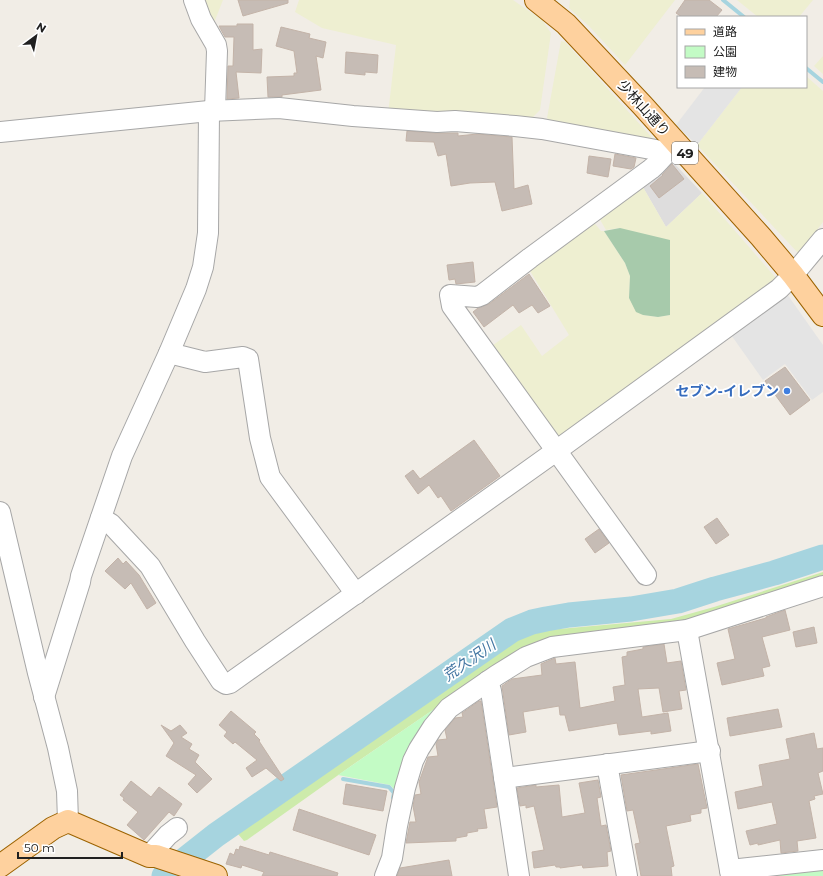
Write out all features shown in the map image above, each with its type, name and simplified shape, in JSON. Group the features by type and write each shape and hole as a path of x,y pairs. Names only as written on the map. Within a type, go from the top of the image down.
{"main road":[{"name":"少林山通り","path":"536,0 556,14 573,30 671,148 761,237 793,275 823,315"},
{"path":"0,866 53,828 68,821 152,856 216,876"}],"street":[{"path":"44,697 81,576 122,456 169,353 196,289 203,267 208,233 212,110 217,51 216,45 201,19 194,0"},
{"path":"0,132 212,110 279,108 354,116 437,122 455,121 515,126 671,148"},
{"path":"646,575 452,306 450,295 477,297 482,295 651,169 671,148"},
{"path":"101,518 111,524 150,566 221,681 226,684 230,683 556,451 735,321 779,288 793,275 823,239"},
{"path":"169,353 205,362 243,358 248,359 260,438 270,477 356,594"},
{"path":"0,512 44,697 58,748 67,791 68,821"},
{"path":"385,876 392,858 396,826 405,788 413,761 419,749 433,727 449,708 488,681 526,657 552,647 687,630 823,586"},
{"path":"687,630 710,751 730,873 823,860"},
{"path":"488,681 491,691 519,876"},
{"path":"504,778 710,751"},
{"path":"607,764 627,876"},
{"path":"152,856 168,835 177,828"}],"shaded area":[{"path":"704,88 741,88 697,145 676,125"},
{"path":"671,160 702,193 666,227 640,182"},
{"path":"787,294 823,345 823,392 812,400 785,364 763,380 729,332"}],"green space":[{"path":"200,0 223,0 212,28"},
{"path":"299,0 513,0 542,20 551,33 540,110 533,117 388,114 396,45 322,28 295,12"},
{"path":"570,0 675,0 625,65 589,26 569,8"},
{"path":"737,0 813,0 800,16 757,16"},
{"path":"561,41 565,42 655,141 555,123 547,118"},
{"path":"823,56 823,74 814,66"},
{"path":"807,77 823,91 823,222 799,254 697,145 741,88 807,88"},
{"path":"640,182 666,227 702,193 777,281 562,440 554,438 489,348 521,325 542,356 569,335 527,266 591,219 601,231 604,231 625,263 630,276 629,298 643,315 658,317 670,315 620,228 606,230 599,218"},
{"path":"620,228 670,240 670,315 658,317 643,315 636,312 629,298 630,276 625,263 604,231"},
{"path":"823,572 823,580 700,620 586,637 440,705 247,840 244,841 238,834 225,843 224,841 429,700 472,668 523,637 548,630 671,619 714,607"},
{"path":"440,705 396,796 394,789 390,785 338,775"},
{"path":"823,866 823,876 744,876"}],"building":[{"path":"238,0 288,0 288,3 243,16"},
{"path":"685,0 709,0 722,10 717,16 680,16 676,13"},
{"path":"237,24 253,24 253,50 262,49 261,73 236,72 239,98 227,99 228,66 233,66 234,37 225,37 219,26 237,26"},
{"path":"281,27 310,34 309,38 326,42 323,58 316,56 321,90 282,95 282,97 268,97 267,77 294,76 294,73 297,73 294,51 276,46"},
{"path":"346,52 378,55 377,73 365,72 365,75 345,73"},
{"path":"407,131 458,133 458,136 477,134 512,137 514,189 528,185 532,204 502,211 495,182 470,183 451,186 446,154 438,156 434,142 406,141"},
{"path":"615,154 636,158 634,167 631,169 613,166"},
{"path":"589,156 611,159 608,177 587,173"},
{"path":"672,164 684,179 659,198 650,186 663,175"},
{"path":"473,262 475,282 456,284 455,279 449,280 447,265"},
{"path":"529,274 550,306 538,313 532,305 519,313 513,305 484,327 473,312 478,308 489,304"},
{"name":"セブン-イレブン","path":"785,367 810,400 790,415 765,381"},
{"path":"474,440 500,476 451,511 441,496 438,498 429,485 418,494 405,476 413,470 420,479"},
{"path":"717,518 729,535 716,544 704,527"},
{"path":"599,529 609,543 595,553 585,539"},
{"path":"118,558 123,564 126,561 139,575 156,603 147,609 131,583 125,589 105,571"},
{"path":"785,610 790,630 762,637 770,666 762,668 764,676 722,685 717,663 735,659 728,629 766,618"},
{"path":"814,627 817,643 796,647 793,632"},
{"path":"664,644 667,663 681,661 686,690 679,691 682,709 663,712 659,688 638,689 642,717 668,713 671,731 651,734 651,731 619,735 617,723 569,731 565,715 560,715 559,706 523,712 526,732 509,735 502,686 512,679 542,675 541,664 555,658 556,664 575,662 580,708 615,701 613,687 625,685 622,657 627,656 627,652 643,649 643,647"},
{"path":"481,701 497,807 484,809 487,828 477,829 478,831 467,833 467,836 456,838 456,841 406,843 410,822 416,822 413,806 415,795 421,794 419,782 428,757 438,756 436,744 438,740 447,739 445,730 455,718 463,717 462,713"},
{"path":"778,709 782,727 730,736 727,718"},
{"path":"231,711 256,732 254,734 260,740 259,741 284,779 281,781 266,768 252,777 246,768 257,760 235,742 233,744 224,736 227,732 219,725"},
{"path":"161,725 171,731 180,725 187,733 181,737 192,744 189,749 199,755 195,762 212,779 197,793 188,784 196,775 166,756 174,743"},
{"path":"814,733 817,749 823,748 823,771 818,773 823,794 814,796 815,799 809,801 816,838 797,841 798,851 781,853 780,840 758,845 758,843 750,845 746,831 777,824 772,802 738,809 735,792 763,786 759,765 790,759 786,739"},
{"path":"698,764 707,808 701,809 701,813 690,815 691,821 666,826 674,866 671,867 672,876 641,876 635,844 640,843 633,810 627,811 621,775"},
{"path":"598,780 601,797 597,798 601,826 606,825 611,851 607,852 608,866 583,868 582,865 560,868 556,867 555,865 534,868 532,852 544,850 534,806 526,808 526,805 520,806 517,788 536,785 536,787 559,785 562,817 585,813 579,783"},
{"path":"131,781 151,797 159,787 182,804 174,816 169,812 144,840 127,825 138,812 123,800 124,798 120,795"},
{"path":"346,784 387,791 383,811 343,804"},
{"path":"299,809 376,835 369,855 293,830"},
{"path":"240,846 269,855 270,852 338,873 337,876 262,876 264,872 242,865 241,868 226,864 230,853 234,855 236,849 239,850"},
{"path":"449,860 452,876 397,876 400,868"}],"waterway":[{"path":"723,0 743,16"},
{"path":"807,69 823,82"},
{"name":"荒久沢川","path":"164,876 216,835 512,630 532,622 546,619 569,615 631,609 678,601 823,557"},
{"path":"343,779 389,787 394,793 393,798"}],"place":[{"name":"セブン-イレブン","path":"787,391"}]}
